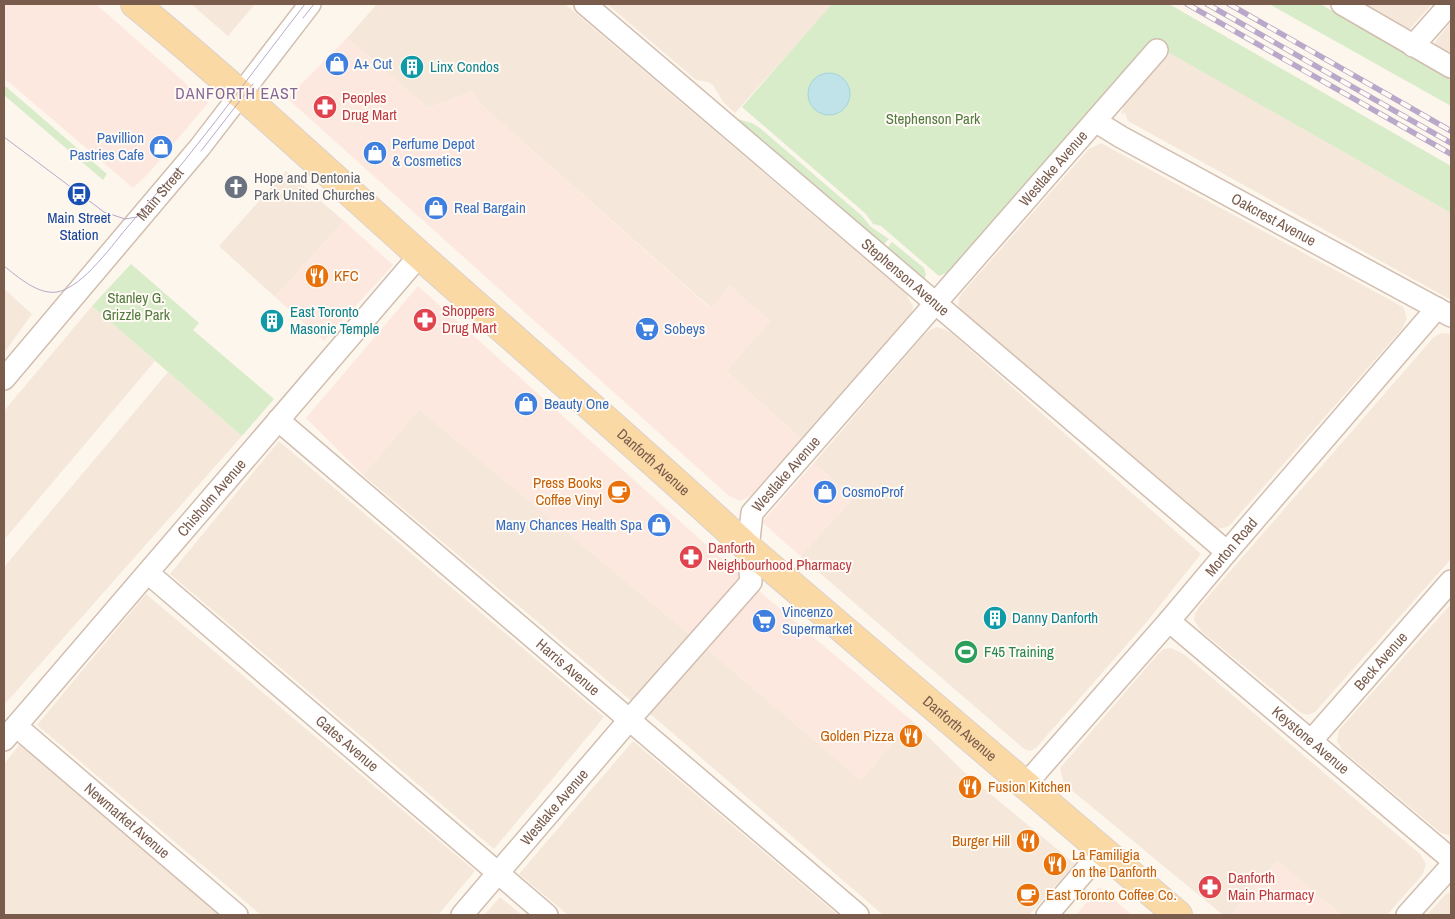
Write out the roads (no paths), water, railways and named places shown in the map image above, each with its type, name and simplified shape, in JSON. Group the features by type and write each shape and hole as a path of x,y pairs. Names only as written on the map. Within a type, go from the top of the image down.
{"main road":[{"name":"Danforth Avenue","path":"135,4 241,93 748,548 1178,915"}],"street":[{"name":"Main Street","path":"4,379 200,147 310,4"},
{"name":"Stephenson Avenue","path":"586,4 1227,552"},
{"path":"1342,4 1451,67"},
{"path":"1413,46 1450,4"},
{"name":"Westlake Avenue","path":"462,915 751,582 748,548 752,513 1156,50"},
{"name":"Oakcrest Avenue","path":"1095,121 1121,137 1444,312"},
{"name":"Chisholm Avenue","path":"10,733 420,255"},
{"name":"Morton Road","path":"1025,785 1227,552 1444,312"},
{"name":"Harris Avenue","path":"278,420 858,915"},
{"name":"Gates Avenue","path":"148,572 547,915"},
{"name":"Beck Avenue","path":"1311,741 1451,581"},
{"name":"Keystone Avenue","path":"1169,621 1451,860"},
{"name":"Newmarket Avenue","path":"10,733 238,915"},
{"path":"1047,915 1102,850"},
{"path":"1407,915 1451,866"}],"water":[{"path":"825,73 833,73 844,79 850,94 844,109 833,115 825,115 814,109 808,98 808,90 814,79"}],"tram line":[{"path":"4,266 29,284 43,291 57,292 78,282 98,263 185,160 305,4"},
{"path":"303,18 314,4"},
{"path":"201,151 253,84"},
{"path":"4,137 104,212 125,219 137,217"}],"railway":[{"path":"1187,4 1451,154"},
{"path":"1207,4 1451,143"},
{"path":"1229,4 1451,131"}],"place":[{"name":"A+ Cut","path":"337,64"},
{"name":"Linx Condos","path":"412,67"},
{"name":"Peoples Drug Mart","path":"325,107"},
{"name":"Pavillion Pastries Cafe","path":"161,147"},
{"name":"Perfume Depot & Cosmetics","path":"375,153"},
{"name":"Hope and Dentonia Park United Churches","path":"236,187"},
{"name":"Main Street Station","path":"79,194"},
{"name":"Real Bargain","path":"436,208"},
{"name":"KFC","path":"317,276"},
{"name":"Shoppers Drug Mart","path":"425,320"},
{"name":"East Toronto Masonic Temple","path":"272,321"},
{"name":"Sobeys","path":"647,329"},
{"name":"Beauty One","path":"526,404"},
{"name":"Press Books Coffee Vinyl","path":"619,492"},
{"name":"CosmoProf","path":"825,492"},
{"name":"Many Chances Health Spa","path":"659,525"},
{"name":"Danforth Neighbourhood Pharmacy","path":"691,557"},
{"name":"Danny Danforth","path":"995,618"},
{"name":"Vincenzo Supermarket","path":"764,621"},
{"name":"F45 Training","path":"966,652"},
{"name":"Golden Pizza","path":"911,736"},
{"name":"Fusion Kitchen","path":"970,787"},
{"name":"Burger Hill","path":"1028,841"},
{"name":"La Familigia on the Danforth","path":"1055,864"},
{"name":"Danforth Main Pharmacy","path":"1210,887"},
{"name":"East Toronto Coffee Co.","path":"1028,895"}],"district":[{"name":"DANFORTH EAST","path":"237,93"}],"park label":[{"name":"Stephenson Park","path":"933,119"},
{"name":"Stanley G. Grizzle Park","path":"136,306"}]}
